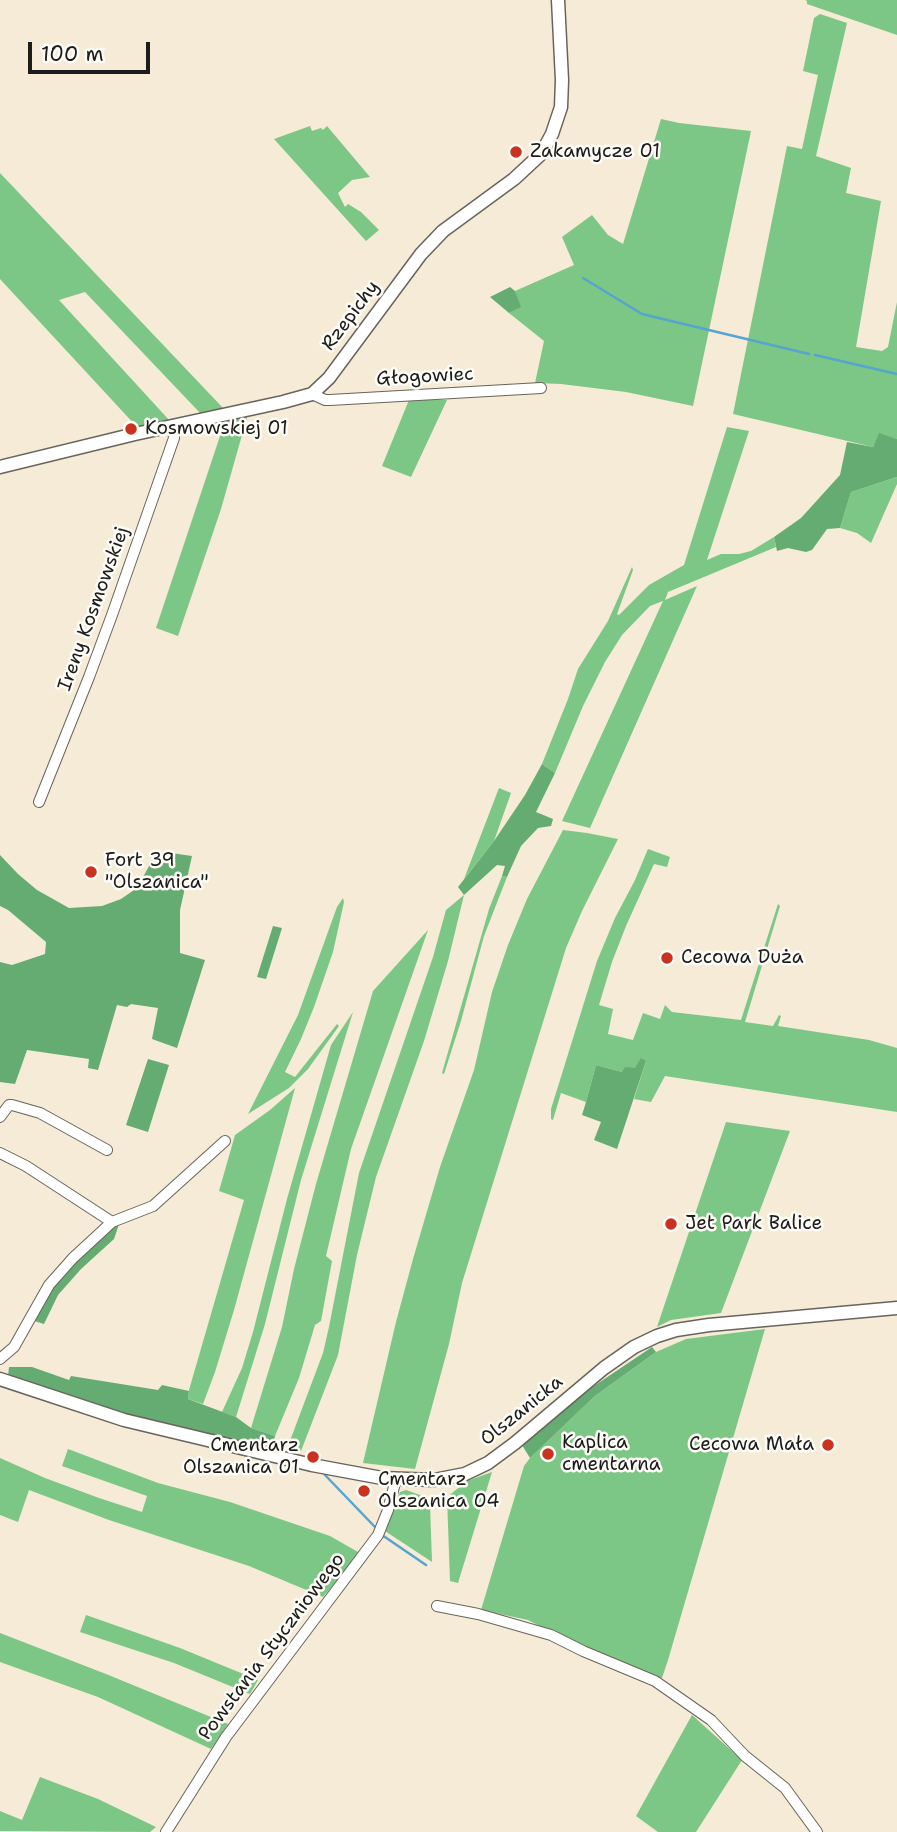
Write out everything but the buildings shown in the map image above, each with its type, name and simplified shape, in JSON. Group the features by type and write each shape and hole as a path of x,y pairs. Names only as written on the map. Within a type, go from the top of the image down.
{"street":[{"name":"Rzepichy","path":"312,394 329,378 421,254 461,217 514,179 541,154 552,134 561,107 558,0"},
{"name":"Głogowiec","path":"312,394 325,400 342,400 541,388"},
{"path":"0,467 312,394"},
{"name":"Ireny Kosmowskiej","path":"39,802 112,615 174,438 173,426"},
{"path":"0,1117 9,1105 12,1105 40,1114 107,1150"},
{"path":"0,1359 14,1347 48,1285 73,1258 112,1222 153,1206 225,1140"},
{"path":"0,1153 26,1166 112,1222"},
{"name":"Olszanicka","path":"0,1379 124,1419 339,1471 396,1479 445,1479 480,1468 508,1449 614,1361 648,1340 666,1333 709,1325 897,1308"},
{"name":"Powstania Styczniowego","path":"166,1832 226,1737 378,1535 396,1479"},
{"path":"437,1606 478,1614 551,1635 655,1681 711,1720 745,1756 785,1788 817,1832"}],"green space":[{"path":"805,0 897,0 897,35 807,4"},
{"path":"820,14 847,23 816,156 851,168 846,193 881,201 856,347 882,351 888,347 897,302 897,439 879,434 873,447 733,414 787,146 802,149 818,75 803,71 814,18"},
{"path":"661,119 751,131 693,406 626,392 535,383 544,341 509,313 520,307 515,291 574,265 562,237 592,215 608,235 623,244"},
{"path":"310,126 312,131 321,128 323,130 327,126 370,177 352,180 338,193 345,207 348,204 361,212 379,230 366,241 274,139"},
{"path":"0,173 223,408 202,415 85,292 59,300 170,421 137,427 0,279"},
{"path":"510,287 515,291 521,307 509,313 490,297"},
{"path":"409,400 447,400 411,477 382,466"},
{"path":"248,414 221,509 178,636 156,628 226,418"},
{"path":"727,427 749,431 707,560 721,554 751,551 774,537 776,547 668,592 665,600 697,586 590,828 562,821 663,601 650,606 622,635 605,662 555,773 542,764 578,669 608,621 632,567 617,614 619,615 649,585 684,565"},
{"path":"879,433 897,439 897,477 851,492 840,528 827,529 812,550 806,552 788,548 777,551 774,537 801,518 840,475 847,442 873,447"},
{"path":"897,477 897,484 871,543 857,533 840,528 851,492"},
{"path":"542,764 555,773 536,812 553,819 551,826 538,828 521,846 507,877 502,876 505,866 497,865 464,895 458,887 494,841"},
{"path":"499,788 511,793 494,841 464,879"},
{"path":"563,830 618,839 566,948 462,1283 449,1344 415,1469 363,1463 413,1259 440,1167 474,1070 492,992 527,899"},
{"path":"648,849 670,857 667,867 654,864 612,962 599,1005 613,1009 608,1034 633,1040 643,1013 660,1019 665,1005 672,1012 741,1020 778,904 780,906 745,1022 773,1026 779,1015 778,1026 869,1040 897,1048 897,1112 665,1076 651,1102 634,1099 646,1061 622,1072 596,1065 586,1102 561,1093 553,1120 551,1119 551,1109 597,961"},
{"path":"171,853 192,856 180,910 180,953 205,960 177,1048 152,1039 158,1008 117,1005 98,1070 88,1068 89,1059 27,1050 15,1084 0,1082 0,962 12,965 45,954 46,942 0,906 0,855 37,890 69,908 102,906 121,899 137,888 154,857"},
{"path":"502,876 507,877 484,936 444,1074 442,1073 489,909"},
{"path":"464,895 424,1041 376,1177 357,1255 338,1355 301,1451 288,1446 323,1353 359,1173 433,957 446,910"},
{"path":"343,898 333,952 314,1007 285,1072 295,1077 337,1024 339,1026 308,1069 289,1088 248,1114 298,1015 337,907"},
{"path":"273,926 282,928 266,979 257,977"},
{"path":"428,930 351,1149 326,1256 332,1261 321,1321 315,1325 299,1378 275,1436 251,1428 282,1327 316,1184 373,991"},
{"path":"353,1012 301,1180 265,1324 236,1417 222,1412 242,1368 253,1332 331,1045"},
{"path":"641,1058 646,1061 617,1149 594,1140 601,1122 582,1115 596,1065 622,1072 625,1067 635,1068"},
{"path":"148,1059 169,1065 148,1132 126,1125"},
{"path":"295,1088 234,1310 203,1404 188,1399 189,1390 244,1200 219,1191 235,1135"},
{"path":"726,1122 790,1131 721,1313 671,1320 657,1327"},
{"path":"107,1222 119,1224 114,1239 81,1269 58,1295 44,1324 31,1320 44,1286"},
{"path":"765,1329 662,1678 580,1647 528,1620 481,1610 524,1466 530,1458 595,1396 656,1352 686,1339"},
{"path":"652,1347 656,1352 595,1396 530,1458 522,1445 582,1394"},
{"path":"9,1367 32,1367 69,1380 71,1376 158,1390 162,1385 189,1391 188,1399 236,1417 251,1428 275,1436 272,1451 122,1414 8,1376"},
{"path":"68,1449 158,1483 230,1502 330,1536 358,1552 323,1597 249,1566 109,1520 29,1490 18,1522 0,1515 0,1458 45,1478 142,1512 147,1496 62,1466"},
{"path":"492,1472 458,1583 450,1581 447,1497 467,1481"},
{"path":"406,1490 420,1495 430,1505 432,1562 385,1531 400,1492"},
{"path":"86,1615 180,1648 258,1680 250,1694 174,1663 80,1632"},
{"path":"0,1633 228,1724 211,1749 98,1697 0,1662"},
{"path":"692,1715 742,1760 696,1832 658,1832 636,1816"},
{"path":"40,1777 98,1799 156,1827 150,1832 0,1831 0,1811 22,1820"}],"waterway":[{"path":"583,278 642,314 809,354"},
{"path":"815,355 897,374"},
{"path":"325,1475 375,1527"},
{"path":"382,1535 426,1565"}],"place":[{"name":"Zakamycze 01","path":"516,152"},
{"name":"Kosmowskiej 01","path":"131,429"},
{"name":"Fort 39 \"Olszanica\"","path":"91,872"},
{"name":"Cecowa Duża","path":"667,958"},
{"name":"Jet Park Balice","path":"671,1224"},
{"name":"Cecowa Mała","path":"828,1445"},
{"name":"Kaplica cmentarna","path":"548,1454"},
{"name":"Cmentarz Olszanica 01","path":"313,1457"},
{"name":"Cmentarz Olszanica 04","path":"364,1491"}]}
